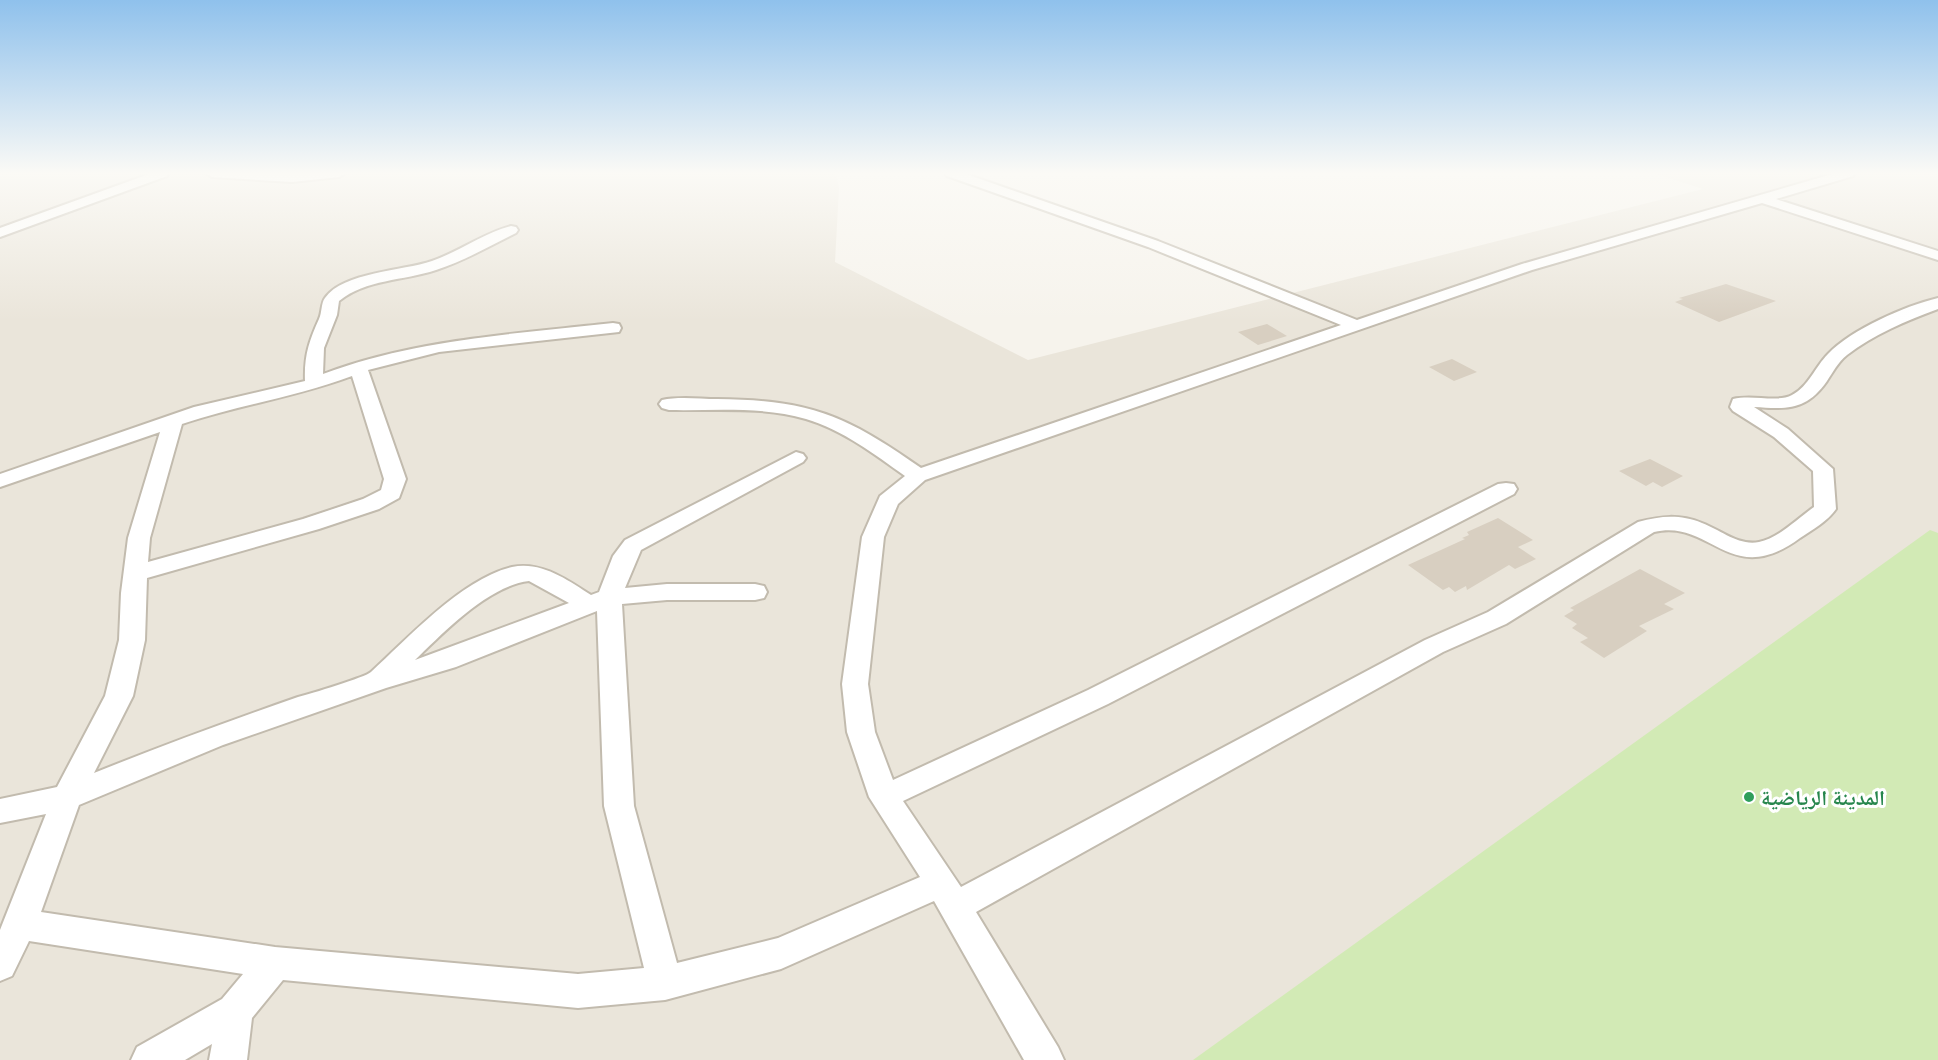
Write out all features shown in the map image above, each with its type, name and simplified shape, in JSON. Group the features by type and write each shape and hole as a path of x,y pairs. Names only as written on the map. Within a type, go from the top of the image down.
{"street":[{"path":"2,222 19,226"},
{"path":"0,233 29,222"},
{"path":"1092,222 1153,244 1355,325"},
{"path":"1045,1060 948,895 884,796 861,732 855,684 873,537 888,501 918,476 1527,267 1678,222"},
{"path":"1836,222 1938,256"},
{"path":"314,384 312,361 320,336 331,314 331,300 339,292 351,286 441,263 512,230"},
{"path":"20,924 274,963 578,991 665,983 781,953 948,895 1434,645 1497,618 1535,592 1646,527 1660,522 1673,521 1692,526 1743,550 1760,550 1772,546 1825,509 1823,470 1781,433 1740,407 1740,403 1747,401 1775,404 1791,402 1808,393 1836,355 1868,332 1938,303"},
{"path":"0,481 219,406 314,384 358,367 439,347 613,328"},
{"path":"136,573 311,524 371,504 391,493 395,479 358,367"},
{"path":"669,404 785,409 812,414 838,425 879,448 918,476"},
{"path":"0,965 20,924 67,797 119,696 132,640 133,593 139,538 173,421"},
{"path":"665,983 619,806 600,601 633,545 796,458"},
{"path":"884,796 1098,697 1506,489"},
{"path":"377,681 457,609 495,582 513,575 528,573 600,601"},
{"path":"0,811 67,797 213,737 377,681 447,660 600,601 667,592 755,592"},
{"path":"150,1060 235,1011 274,963"},
{"path":"228,1060 235,1011"}],"shaded area":[{"path":"0,222 837,222 835,262 1028,360 1571,222 1938,222 1938,1060 0,1060"}],"green space":[{"name":"المدينة الرياضية","path":"1930,530 1938,533 1938,1060 1193,1060"}],"building":[{"path":"1726,284 1776,301 1719,322 1675,302 1683,299 1679,298"},
{"path":"1267,324 1287,336 1258,345 1238,332"},
{"path":"1452,359 1477,372 1454,381 1429,367"},
{"path":"1650,459 1683,476 1662,487 1653,482 1646,486 1619,471"},
{"path":"1498,518 1533,540 1518,547 1536,559 1515,569 1509,565 1467,590 1466,586 1455,592 1449,587 1443,590 1408,565 1465,539 1462,538 1469,535 1467,532"},
{"path":"1640,569 1685,593 1664,604 1674,609 1639,626 1647,631 1604,658 1580,642 1588,638 1572,628 1577,624 1564,616 1574,610 1570,608"}],"place":[{"name":"المدينة الرياضية","path":"1749,797"}]}
